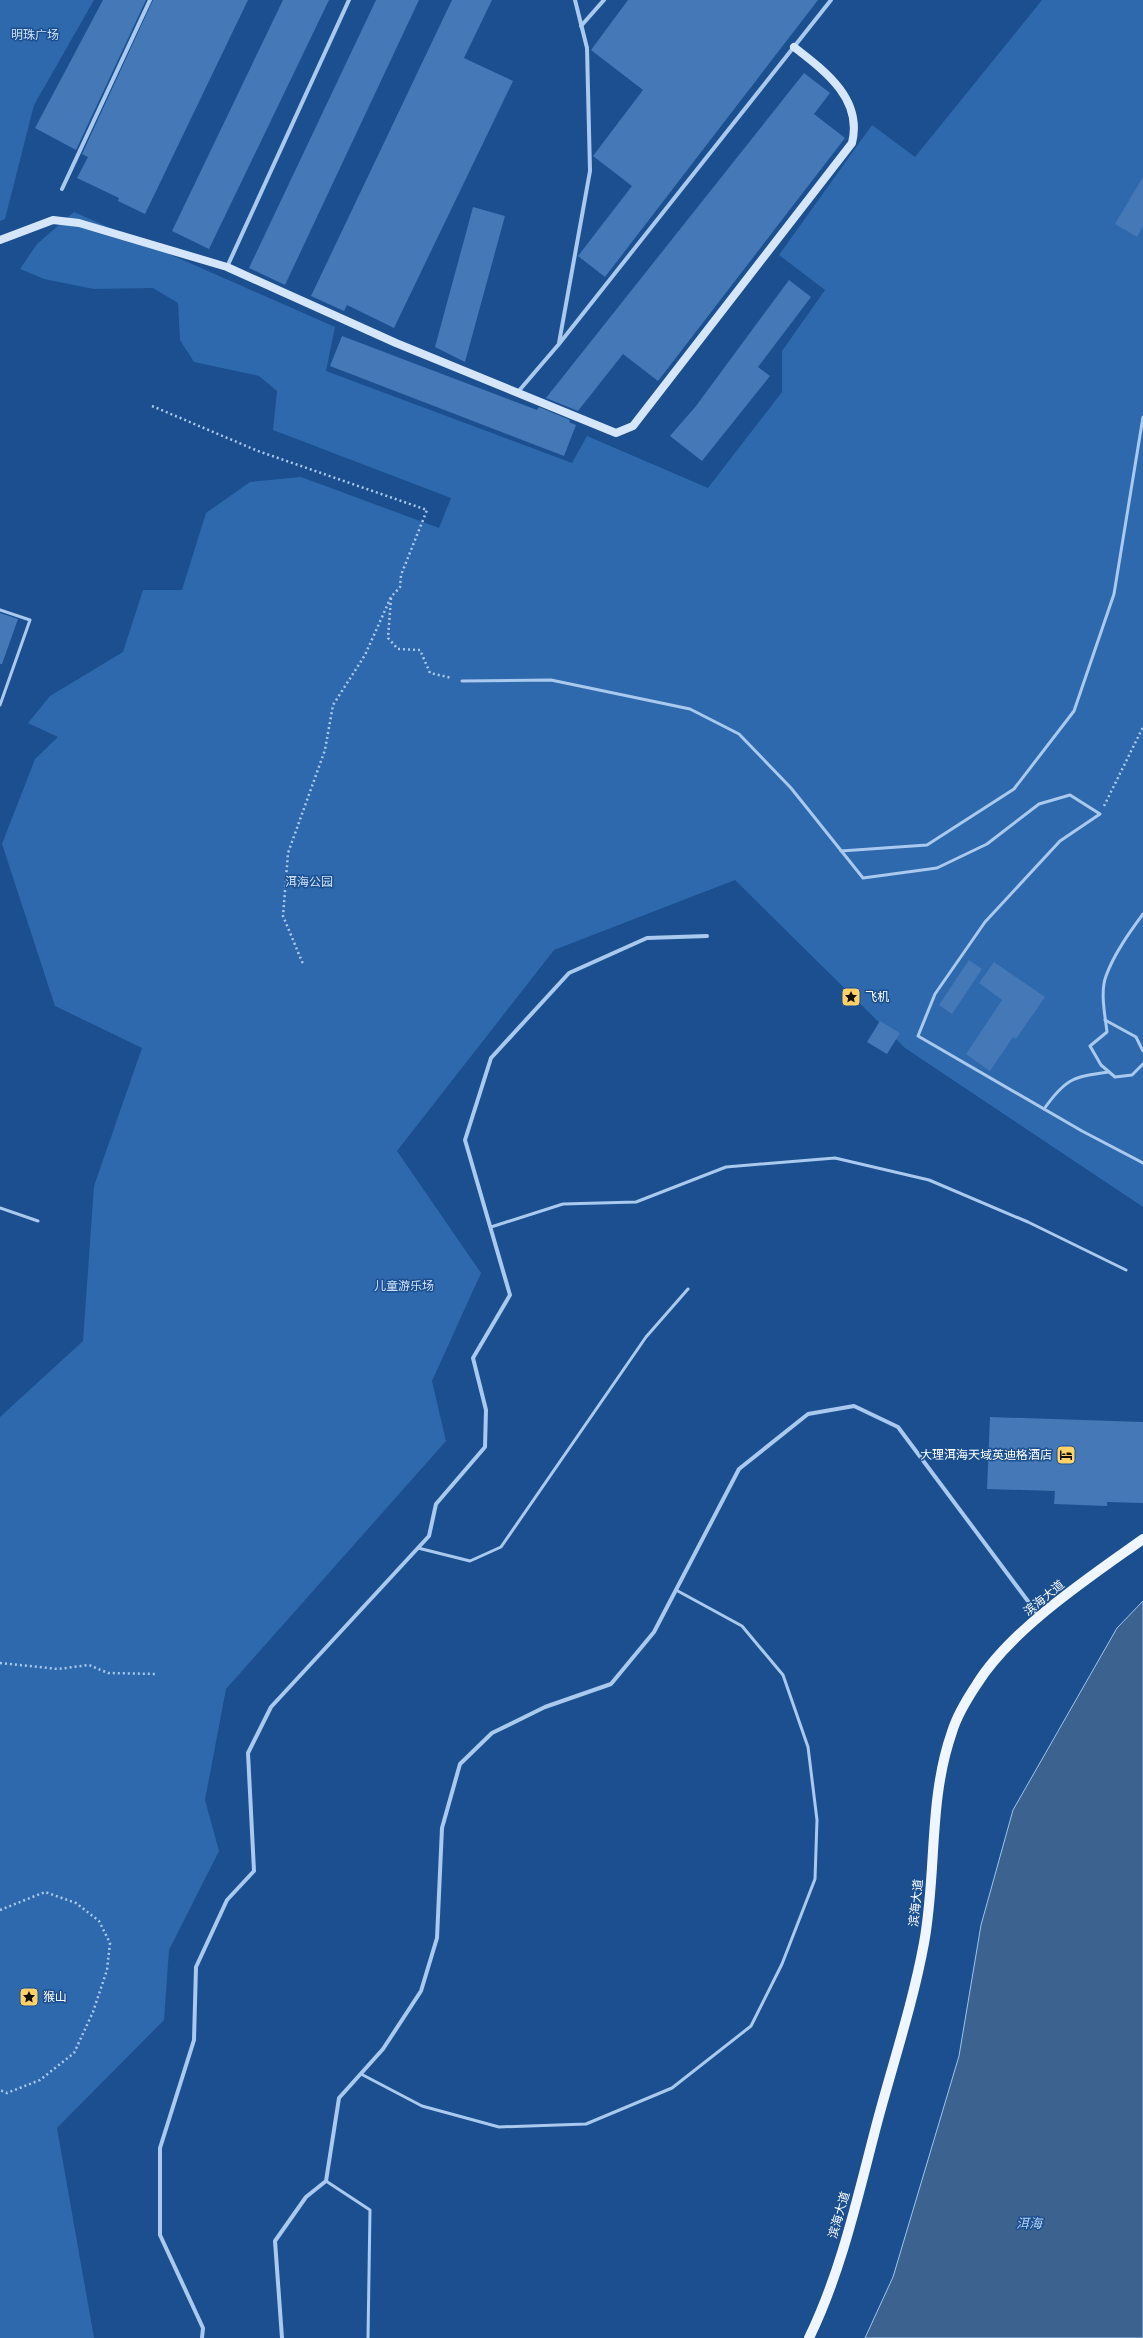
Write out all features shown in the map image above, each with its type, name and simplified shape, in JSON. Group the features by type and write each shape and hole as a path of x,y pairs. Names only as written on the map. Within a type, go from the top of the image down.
{"main road":[{"name":"滨海大道","path":"809,2338 818,2319 846,2238 917,1974 929,1910 935,1806 952,1731 978,1682 992,1663 1040,1616 1143,1539"}],"street":[{"path":"62,189 150,0"},
{"path":"227,267 349,0"},
{"path":"559,344 590,171 587,48 575,0"},
{"path":"581,26 604,0"},
{"path":"517,393 559,344 831,0"},
{"path":"0,240 53,220 79,223 227,267 396,343 616,433 633,426 852,143 854,123 852,108 843,92 820,67 794,47"},
{"path":"202,2338 203,2328 160,2235 160,2148 194,2040 196,1967 228,1900 254,1871 248,1753 271,1707 429,1536 436,1504 485,1447 486,1410 473,1358 510,1295 465,1140 491,1058 569,973 647,938 707,936"},
{"path":"282,2338 275,2241 306,2197 326,2181 339,2098 383,2050 421,1991 436,1938 442,1828 460,1764 492,1733 545,1707 611,1684 654,1632 739,1469 808,1414 854,1406 898,1427 1040,1616"}],"lane":[{"path":"841,851 927,845 1014,789 1074,711 1114,594 1143,417"},
{"path":"0,610 30,620 0,704"},
{"path":"462,681 551,680 690,710 739,734 791,788 863,878 937,868 987,844 1039,804 1070,795 1100,814 1060,841 985,922 936,994 918,1036 1044,1109 1143,1163"},
{"path":"1143,914 1128,935 1106,977 1105,1020 1107,1032 1090,1046 1101,1065 1115,1077 1132,1075 1143,1064"},
{"path":"1105,1020 1136,1037 1143,1051"},
{"path":"1044,1109 1058,1088 1079,1076 1109,1072"},
{"path":"491,1227 563,1204 636,1202 726,1166 835,1158 929,1180 1028,1222 1126,1270"},
{"path":"0,1208 38,1220"},
{"path":"418,1548 470,1561 501,1547 646,1337 688,1289"},
{"path":"361,2074 422,2106 499,2127 586,2124 672,2088 751,2026 782,1964 815,1879 817,1820 808,1747 783,1675 742,1626 675,1590"},
{"path":"326,2181 370,2210 368,2338"}],"path":[{"path":"152,406 258,451 427,510 401,575 400,587 391,597 365,655 333,705 325,750 288,853 283,916 303,964"},
{"path":"391,597 388,638 398,650 420,650 430,673 462,681"},
{"path":"1100,814 1143,727"},
{"path":"0,1663 58,1668 89,1665 108,1673 156,1674"},
{"path":"0,1910 45,1892 76,1902 99,1921 110,1943 107,1970 93,2012 74,2052 40,2080 7,2093 0,2090"}],"green space":[{"name":"明珠广场","path":"0,0 94,0 34,105 5,219 0,221"},
{"name":"洱海公园","path":"1042,0 1143,0 1143,1207 905,1048 735,880 554,950 397,1151 481,1273 432,1381 446,1441 226,1689 205,1800 219,1851 169,1950 164,2020 57,2128 94,2338 0,2338 0,1417 83,1341 94,1186 142,1048 55,1006 2,844 35,759 58,737 28,723 50,696 123,652 143,590 182,590 206,513 250,482 301,477 439,528 451,498 273,430 277,391 259,376 194,362 180,340 178,303 153,288 94,289 44,279 20,269 37,244 74,212 335,327 326,371 572,463 587,436 708,488 782,392 782,351 825,290 779,255 872,125 915,157"}],"water":[{"name":"洱海","path":"1143,1601 1143,2338 865,2338 893,2277 959,2056 981,1925 1013,1810 1117,1628"}],"building":[{"path":"103,0 146,0 76,150 35,128"},
{"path":"153,0 248,0 145,214 118,201 119,198 77,178 88,157 82,154"},
{"path":"283,0 329,0 209,249 172,231"},
{"path":"376,0 419,0 285,285 249,268"},
{"path":"452,0 492,0 464,58 513,81 394,328 347,305 344,311 311,296"},
{"path":"628,0 818,0 605,277 578,256 632,186 593,156 643,90 591,50"},
{"path":"804,73 830,93 814,114 845,138 658,381 623,354 578,411 546,398"},
{"path":"1143,177 1143,226 1137,237 1115,224"},
{"path":"473,207 505,216 465,362 435,347"},
{"path":"789,280 811,297 758,367 770,376 702,461 670,436 696,406"},
{"path":"342,336 537,410 539,407 570,420 569,422 576,425 564,456 330,366"},
{"path":"0,613 18,619 2,664 0,664"},
{"path":"969,960 982,969 952,1014 939,1005"},
{"path":"994,962 1045,997 1016,1039 1013,1037 990,1071 966,1054 1002,1000 979,983"},
{"path":"880,1021 900,1033 887,1054 867,1042"},
{"name":"大理洱海天域英迪格酒店","path":"990,1417 1143,1422 1143,1503 1107,1502 1107,1506 1054,1504 1055,1491 987,1489"}],"place":[{"name":"飞机","path":"851,997"},
{"name":"大理洱海天域英迪格酒店","path":"1066,1455"},
{"name":"猴山","path":"29,1997"}],"park label":[{"name":"儿童游乐场","path":"404,1286"}]}
